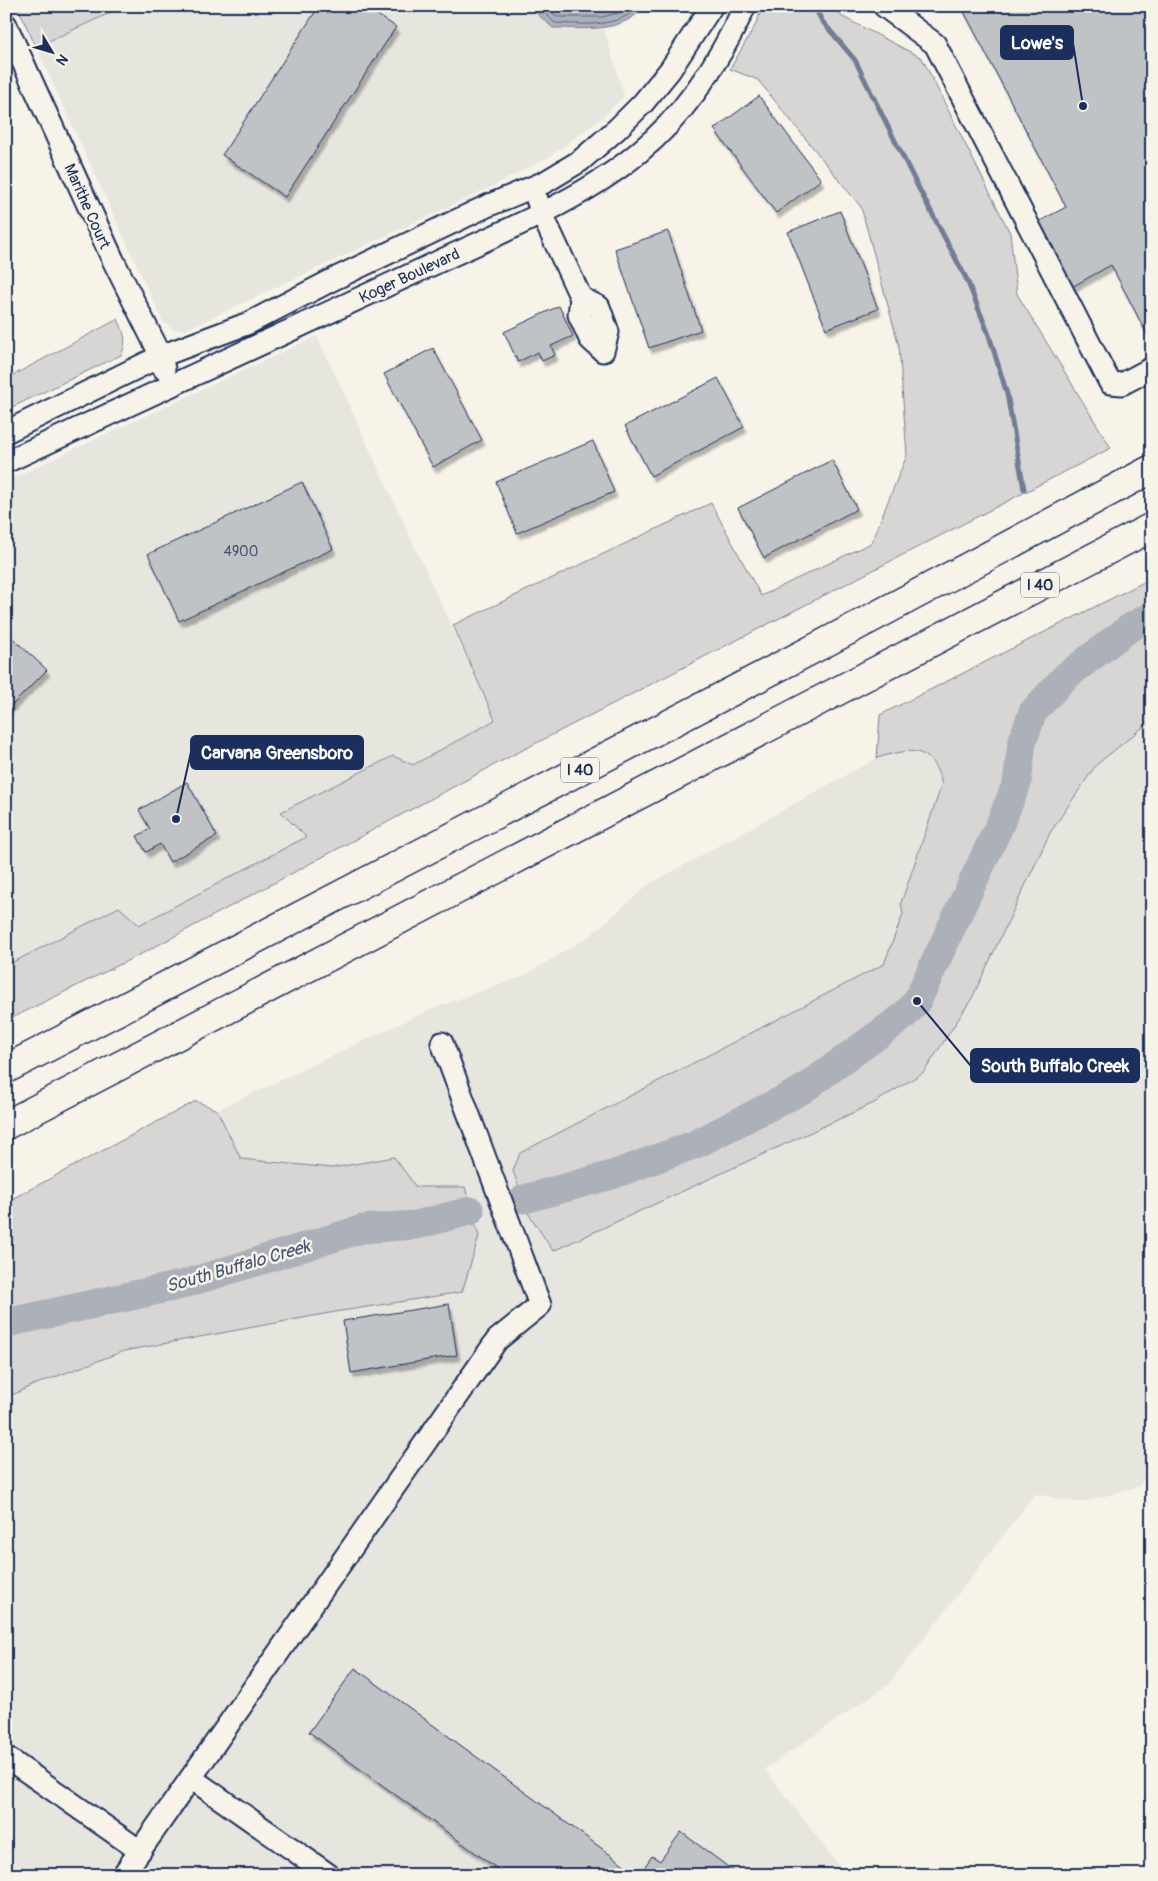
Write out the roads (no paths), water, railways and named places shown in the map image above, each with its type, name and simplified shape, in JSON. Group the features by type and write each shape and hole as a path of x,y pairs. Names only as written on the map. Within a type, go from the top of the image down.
{"highway":[{"name":"I 40","path":"6,1069 810,650 1152,469"},
{"name":"I 40","path":"6,1126 1152,526"}],"street":[{"name":"Koger Boulevard","path":"6,432 161,356 249,323 334,279 487,206 534,187 580,161 618,129 670,70 712,6"},
{"name":"Koger Boulevard","path":"6,462 594,186 646,146 698,87 724,48 745,6"},
{"path":"884,6 935,44 1110,383 1122,384 1152,368"},
{"name":"Marithe Court","path":"6,26 116,267 161,356 167,386"},
{"path":"534,187 541,212 581,298"},
{"path":"124,1875 497,1340 540,1305 442,1042"},
{"path":"6,1757 140,1851"},
{"path":"191,1778 329,1875"}],"water":[{"path":"532,6 645,6 636,15 614,25 591,28 553,28 535,12"}],"waterway":[{"path":"814,6 822,21 855,60 967,280 989,335 1007,394 1024,489"},
{"name":"South Buffalo Creek","path":"524,1199 612,1175 696,1144 802,1090 904,1016 917,1001 1000,824 1017,783 1022,742 1033,712 1065,677 1128,629 1152,615"},
{"name":"South Buffalo Creek","path":"6,1323 181,1285 362,1229 416,1225 470,1211"}],"place":[{"name":"Lowe's","path":"1083,106"},
{"name":"Carvana Greensboro","path":"176,819"},
{"name":"South Buffalo Creek","path":"917,1001"}]}
